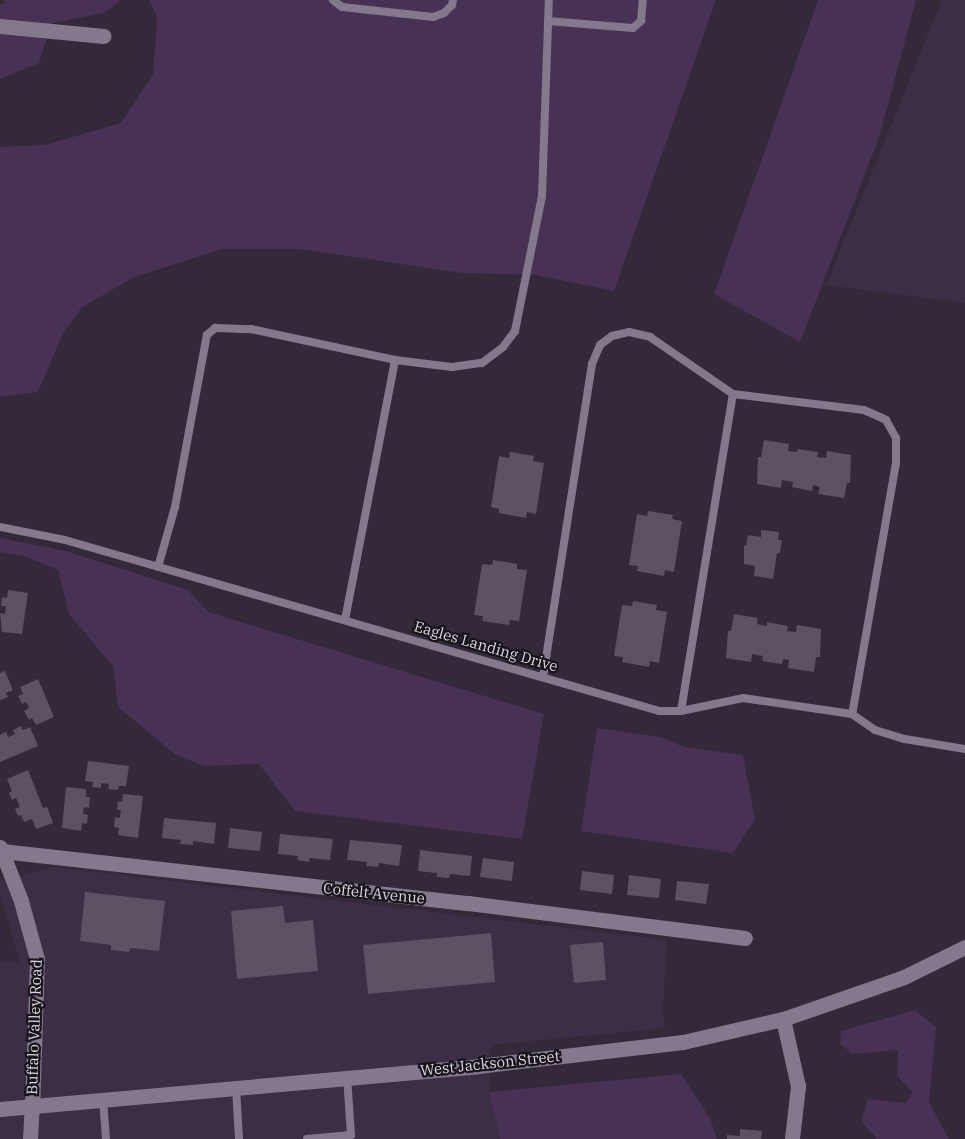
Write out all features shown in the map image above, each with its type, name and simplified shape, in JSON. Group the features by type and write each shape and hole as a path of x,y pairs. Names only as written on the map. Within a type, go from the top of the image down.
{"street":[{"path":"0,26 104,36"},
{"name":"Coffelt Avenue","path":"1,849 468,903 745,938"},
{"name":"Buffalo Valley Road","path":"1,849 21,901 37,959 30,1139"},
{"name":"West Jackson Street","path":"0,1109 478,1066 683,1042 783,1019 904,977 965,947"},
{"path":"783,1019 798,1086 792,1139"}],"lane":[{"path":"333,0 342,7 433,17 444,13 452,5 453,0"},
{"path":"158,567 176,507 207,335 214,328 250,329 395,360 452,367 482,363 503,346 515,331 542,196 549,0"},
{"path":"548,21 633,28 641,21 643,0"},
{"path":"543,677 592,364 600,345 612,336 629,332 650,337 733,394 864,410 886,420 896,438 896,463 852,714"},
{"path":"345,620 395,360"},
{"path":"681,711 733,394"},
{"name":"Eagles Landing Drive","path":"0,527 65,540 659,711 681,711 742,698 852,714 875,730 905,740 965,749"},
{"path":"307,1139 351,1135 347,1077"},
{"path":"236,1087 239,1139"},
{"path":"103,1099 106,1139"}],"shaded area":[{"path":"5,0 121,0 104,13 52,23 39,63 0,79 0,4 4,4"},
{"path":"149,0 716,0 614,291 536,275 462,273 300,249 221,249 132,278 81,308 62,336 38,392 0,397 0,147 45,145 121,123 153,74 157,17"},
{"path":"818,0 916,0 879,138 800,342 714,294"},
{"path":"942,0 965,0 965,303 826,285"},
{"path":"0,538 66,551 188,590 208,612 544,714 522,839 295,811 259,764 204,766 176,755 118,707 113,666 69,614 58,570 24,556 0,552"},
{"path":"597,728 660,737 684,747 743,755 755,819 733,853 581,831"},
{"path":"54,867 667,940 663,1009 665,1028 490,1045 489,1092 500,1139 0,1139 0,962 20,962 0,895 0,881"},
{"path":"915,1010 936,1027 929,1102 949,1139 877,1139 861,1121 868,1099 906,1103 913,1092 897,1076 898,1050 853,1054 840,1044 841,1031"},
{"path":"681,1074 710,1118 717,1139 500,1139 489,1092"}],"building":[{"path":"764,440 789,444 788,451 797,452 798,449 818,452 817,457 826,458 827,451 851,455 850,483 847,483 844,498 818,494 820,487 813,485 812,491 792,487 793,482 782,480 781,488 757,484 758,457 761,457"},
{"path":"510,452 534,456 533,461 544,463 536,514 527,512 526,518 499,513 499,509 491,507 499,456 509,458"},
{"path":"648,511 673,515 672,519 682,521 674,572 665,570 664,576 637,571 638,566 629,565 637,514 647,516"},
{"path":"761,530 779,532 778,540 782,540 780,553 777,553 773,579 754,576 755,566 744,564 744,545 746,546 748,535 761,537"},
{"path":"493,560 517,564 517,569 527,570 519,621 510,620 509,625 482,621 483,616 474,615 482,564 492,565"},
{"path":"8,590 28,593 22,634 2,632 0,613 5,614 6,606 1,606 2,597 7,598"},
{"path":"633,601 657,605 656,610 667,612 659,663 650,661 649,667 622,662 623,657 614,656 622,605 632,606"},
{"path":"734,614 758,618 757,624 767,626 767,622 788,626 787,631 796,632 797,625 821,629 820,657 816,657 814,672 788,668 789,660 783,659 782,664 762,661 763,656 752,654 751,662 726,658 728,631 731,631"},
{"path":"5,671 13,690 6,693 8,697 0,700 0,673"},
{"path":"38,679 54,717 36,725 32,718 29,720 24,711 29,708 26,702 22,704 18,696 23,694 20,687"},
{"path":"21,726 23,730 30,727 38,746 0,762 0,735 6,732 8,737 15,734 13,730"},
{"path":"88,761 129,766 126,786 119,786 118,790 108,789 109,784 101,783 101,788 92,787 93,782 85,781"},
{"path":"28,770 43,808 47,807 53,823 36,829 32,819 24,822 21,815 18,816 15,809 20,807 16,798 12,800 9,793 12,791 7,779"},
{"path":"66,787 86,789 86,797 90,797 89,808 84,807 83,814 88,815 87,824 82,823 81,831 62,828"},
{"path":"123,794 143,796 138,838 118,835 119,828 114,827 115,817 120,818 121,810 117,810 118,801 122,802"},
{"path":"164,818 216,823 214,844 193,841 193,845 180,844 181,840 162,838"},
{"path":"230,828 262,832 260,851 228,848"},
{"path":"280,834 333,839 330,860 310,858 309,862 297,860 298,856 278,854"},
{"path":"350,840 402,845 399,866 379,863 378,867 366,866 367,862 347,860"},
{"path":"420,850 472,856 470,876 450,874 449,878 437,877 437,873 418,871"},
{"path":"483,858 514,862 512,881 480,877"},
{"path":"582,871 614,875 612,894 580,890"},
{"path":"629,875 661,879 659,898 627,895"},
{"path":"677,881 709,884 706,904 675,900"},
{"path":"85,892 165,901 159,951 130,948 129,952 111,950 111,945 80,941"},
{"path":"283,906 285,923 313,920 318,971 237,979 231,911"},
{"path":"491,933 495,982 368,994 363,945"},
{"path":"603,942 606,980 574,983 570,945"},
{"path":"740,1129 762,1131 761,1139 727,1139 727,1135 740,1136"}]}
